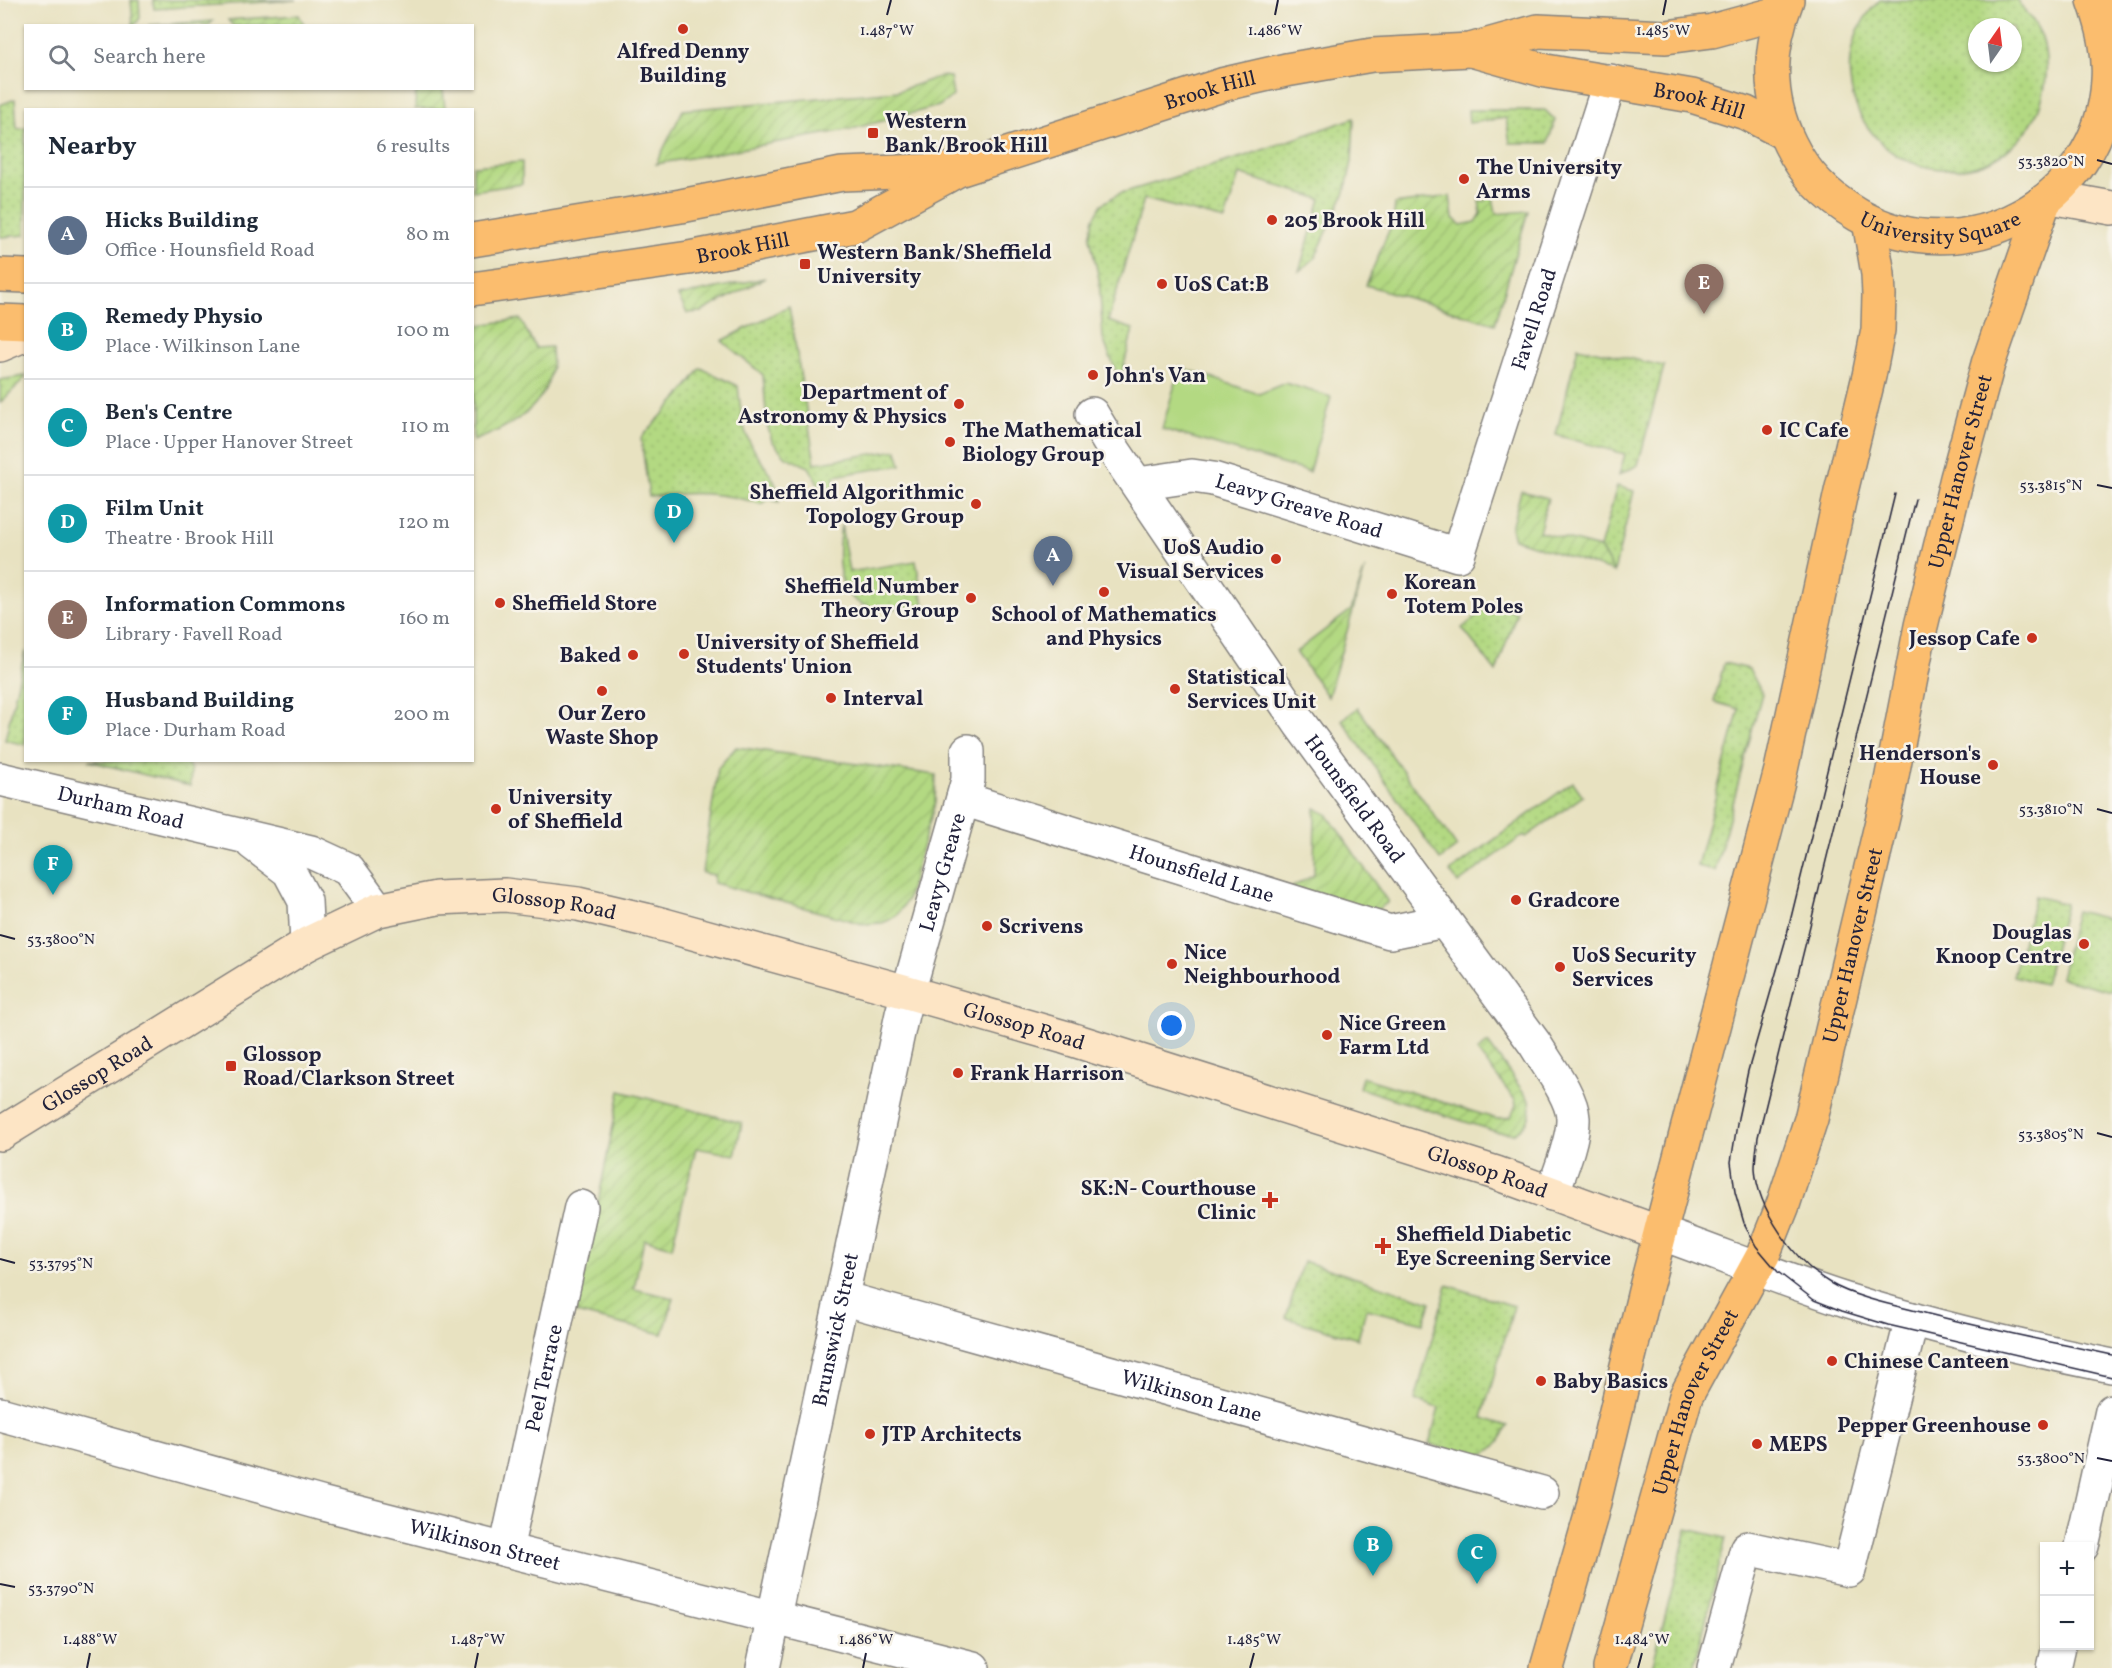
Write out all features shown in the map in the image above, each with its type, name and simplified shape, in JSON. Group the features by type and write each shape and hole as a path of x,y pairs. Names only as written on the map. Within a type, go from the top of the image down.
{"main road":[{"name":"Brook Hill","path":"474,289 689,258 855,226 958,170 1225,84 1286,70 1372,55 1470,50 1538,31 1666,37 1712,31 1785,6"},
{"name":"University Square","path":"1785,6 1775,35 1772,85 1784,133 1796,155 1816,182 1847,209 1869,221 1908,234 1948,237 1969,235 2008,223 2047,199 2087,153 2102,117 2108,80 2103,21"},
{"name":"Brook Hill","path":"1470,50 1546,71 1692,96 1746,113 1784,133"},
{"name":"Brook Hill","path":"474,240 681,206 842,174 958,170"},
{"path":"2047,199 2112,208"},
{"name":"Upper Hanover Street","path":"1610,1668 1686,1396 1757,1268 1779,1215 1811,1119 1888,796 1922,626 1958,478 1988,364 2047,199"},
{"path":"1547,1668 1590,1519 1660,1233 1781,770 1841,492 1869,376 1878,330 1880,295 1869,221"},
{"path":"0,275 24,276"},
{"path":"0,321 24,322"},
{"path":"0,345 24,335"},
{"name":"Glossop Road","path":"0,1134 307,944 378,910 437,898 505,895 578,904 646,920 1064,1037 1496,1173 1660,1233"}],"street":[{"name":"Favell Road","path":"1458,555 1610,81"},
{"name":"Hounsfield Road","path":"1092,414 1115,452 1300,724 1510,1013 1535,1044 1567,1097 1573,1118 1568,1145 1552,1194"},
{"name":"Leavy Greave Road","path":"1138,484 1192,476 1213,479 1458,555"},
{"name":"Leavy Greave","path":"907,992 968,780 968,751"},
{"name":"Durham Road","path":"0,779 311,852 348,869 378,910"},
{"name":"Hounsfield Lane","path":"963,799 1390,932 1444,921"},
{"name":"Durham Road","path":"243,836 289,871 305,902 307,944"},
{"name":"Brunswick Street","path":"764,1668 907,992"},
{"name":"Peel Terrace","path":"506,1550 580,1208"},
{"name":"Glossop Road","path":"1660,1233 1799,1284 1912,1319 1978,1337 2112,1366"},
{"name":"Wilkinson Lane","path":"842,1298 1542,1493"},
{"path":"1714,1668 1748,1548 1849,1570 1912,1319"},
{"path":"2083,1542 2112,1411"},
{"name":"Wilkinson Street","path":"0,1414 313,1501 973,1668"},
{"path":"2054,1668 2058,1650"}],"green space":[{"path":"131,0 139,0 140,18 136,24 133,24"},
{"path":"153,0 297,0 154,9"},
{"path":"1880,0 2016,0 2030,17 2044,44 2046,75 2043,98 2034,118 2022,136 2006,151 1987,162 1965,168 1925,167 1896,155 1883,145 1866,126 1853,96 1850,75 1851,51 1864,19"},
{"path":"299,15 304,24 231,24 228,20"},
{"path":"213,21 210,24 164,24"},
{"path":"941,76 950,77 953,96 939,106 852,129 656,164 683,110 898,91"},
{"path":"416,90 443,90 445,108 415,108"},
{"path":"15,99 17,129 24,128 24,235 0,237 0,105"},
{"path":"1468,110 1545,110 1555,120 1548,143 1510,143 1506,118 1469,123"},
{"path":"1354,118 1352,162 1345,192 1315,258 1299,271 1321,199 1239,174 1225,220 1144,199 1108,321 1133,329 1120,381 1103,339 1099,279 1090,238 1094,218 1102,204 1118,194 1245,156"},
{"path":"522,162 522,184 474,191 474,166"},
{"path":"1450,196 1453,218 1461,225 1476,222 1481,214 1479,201 1486,201 1486,197 1493,197 1496,214 1528,211 1495,324 1366,285 1393,221 1395,204"},
{"path":"765,278 701,312 687,313 678,296"},
{"path":"789,306 815,463 897,450 901,465 834,476 837,498 824,494 809,467 786,457 772,441 767,424 763,375 722,341"},
{"path":"520,319 536,348 551,347 552,368 547,385 532,407 510,424 474,441 474,326"},
{"path":"1578,347 1664,366 1638,465 1619,475 1625,454 1556,435"},
{"path":"1180,367 1259,394 1285,383 1331,397 1309,472 1162,429"},
{"path":"701,368 738,386 747,436 775,484 779,502 768,499 761,504 705,494 649,497 641,438 684,391"},
{"path":"24,376 24,379 0,403 0,380"},
{"path":"1617,486 1634,491 1614,572 1600,548"},
{"path":"1521,491 1548,498 1539,532 1600,548 1614,572 1514,539 1511,528"},
{"path":"841,525 849,572 916,561 924,605 881,609 866,606 854,600 846,590 839,566"},
{"path":"1365,569 1328,697 1296,652 1351,610"},
{"path":"1490,605 1517,612 1496,672 1462,628"},
{"path":"24,655 24,745 5,740"},
{"path":"1724,663 1749,669 1762,693 1715,871 1697,866 1739,709 1714,702"},
{"path":"1358,708 1457,847 1440,860 1342,720"},
{"path":"736,747 936,775 935,803 907,900 897,915 882,923 863,924 714,883 714,875 702,873 718,768"},
{"path":"93,762 187,762 191,770 190,786"},
{"path":"1573,782 1583,796 1458,883 1450,872"},
{"path":"1315,808 1327,814 1388,902 1368,917 1291,888 1314,875"},
{"path":"2035,896 2066,904 2045,984 2013,976"},
{"path":"2076,911 2112,920 2112,991 2060,978"},
{"path":"1488,1043 1530,1101 1531,1111 1528,1120 1514,1133 1497,1132 1359,1088 1362,1077 1497,1119 1511,1117 1516,1105 1515,1100 1477,1051"},
{"path":"620,1091 742,1123 735,1155 696,1148 672,1247 644,1239 634,1289 674,1298 663,1334 576,1313"},
{"path":"1303,1261 1431,1302 1424,1323 1366,1309 1358,1339 1286,1318"},
{"path":"1447,1285 1514,1306 1482,1418 1508,1426 1493,1449 1484,1454 1465,1454 1429,1444 1439,1408 1415,1400"},
{"path":"1687,1529 1726,1538 1694,1668 1652,1668"}],"tram line":[{"path":"1895,494 1785,942 1748,1071 1731,1162 1735,1192 1744,1223 1756,1246 1778,1272 1814,1300 1888,1325 2112,1377"},
{"path":"1915,499 1758,1137 1755,1168 1757,1184 1771,1217 1792,1249 1817,1274 1839,1288 1872,1300 1941,1317 2112,1355"}],"place":[{"name":"Alfred Denny Building","path":"683,29"},
{"name":"Western Bank/Brook Hill","path":"873,133"},
{"name":"The University Arms","path":"1464,179"},
{"name":"205 Brook Hill","path":"1272,220"},
{"name":"Western Bank/Sheffield University","path":"805,264"},
{"name":"UoS Cat:B","path":"1162,284"},
{"name":"Information Commons","path":"1704,314"},
{"name":"John's Van","path":"1093,375"},
{"name":"Department of Astronomy & Physics","path":"959,404"},
{"name":"IC Cafe","path":"1767,430"},
{"name":"The Mathematical Biology Group","path":"950,442"},
{"name":"Sheffield Algorithmic Topology Group","path":"976,504"},
{"name":"Film Unit","path":"674,543"},
{"name":"UoS Audio Visual Services","path":"1276,559"},
{"name":"Hicks Building","path":"1053,586"},
{"name":"School of Mathematics and Physics","path":"1104,592"},
{"name":"Korean Totem Poles","path":"1392,594"},
{"name":"Sheffield Number Theory Group","path":"971,598"},
{"name":"Sheffield Store","path":"500,603"},
{"name":"Jessop Cafe","path":"2032,638"},
{"name":"University of Sheffield Students' Union","path":"684,654"},
{"name":"Baked","path":"633,655"},
{"name":"Statistical Services Unit","path":"1175,689"},
{"name":"Our Zero Waste Shop","path":"602,691"},
{"name":"Interval","path":"831,698"},
{"name":"Henderson's House","path":"1993,765"},
{"name":"University of Sheffield","path":"496,809"},
{"name":"Husband Building","path":"53,895"},
{"name":"Gradcore","path":"1516,900"},
{"name":"Scrivens","path":"987,926"},
{"name":"Douglas Knoop Centre","path":"2084,944"},
{"name":"Nice Neighbourhood","path":"1172,964"},
{"name":"UoS Security Services","path":"1560,967"},
{"name":"Nice Green Farm Ltd","path":"1327,1035"},
{"name":"Glossop Road/Clarkson Street","path":"231,1066"},
{"name":"Frank Harrison","path":"958,1073"},
{"name":"SK:N- Courthouse Clinic","path":"1270,1200"},
{"name":"Sheffield Diabetic Eye Screening Service","path":"1383,1246"},
{"name":"Chinese Canteen","path":"1832,1361"},
{"name":"Baby Basics","path":"1541,1381"},
{"name":"Pepper Greenhouse","path":"2043,1425"},
{"name":"JTP Architects","path":"870,1434"},
{"name":"MEPS","path":"1757,1444"},
{"name":"Remedy Physio","path":"1373,1576"},
{"name":"Ben's Centre","path":"1477,1584"}]}
